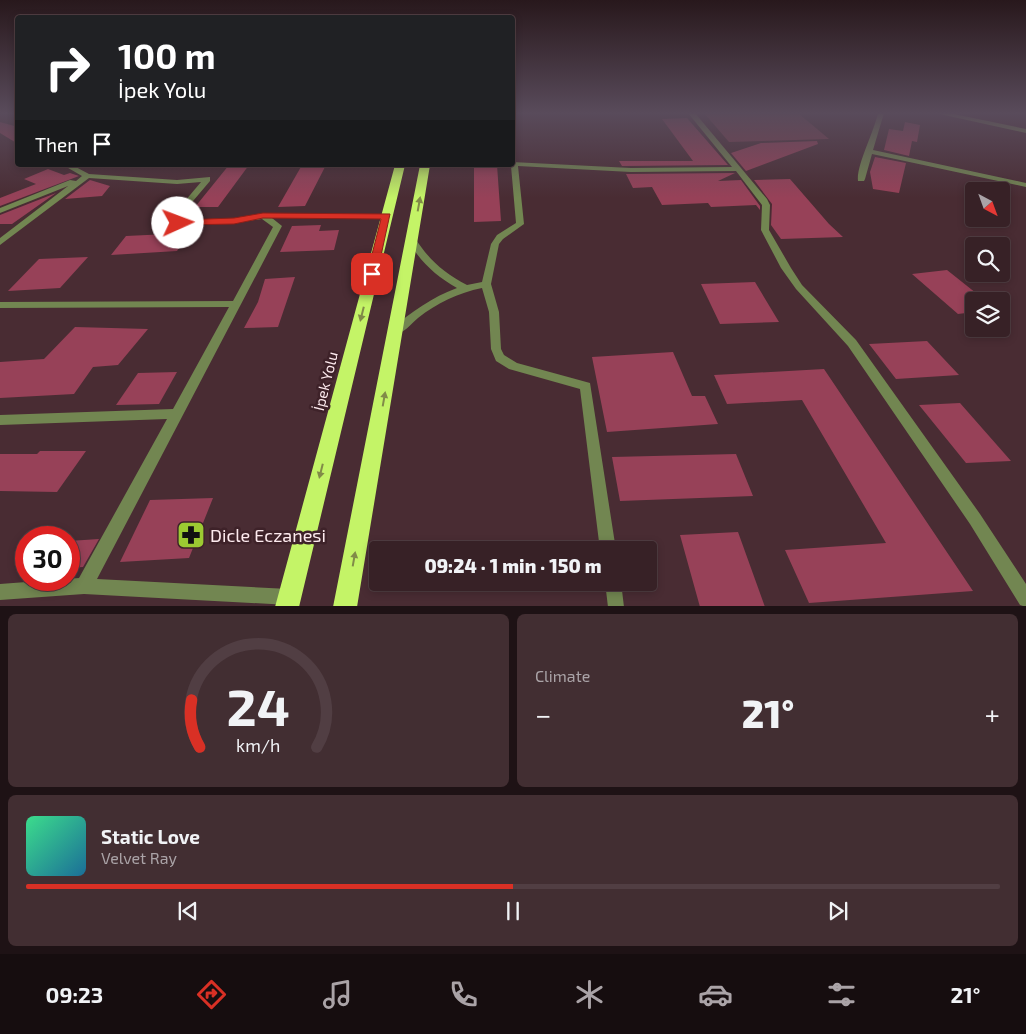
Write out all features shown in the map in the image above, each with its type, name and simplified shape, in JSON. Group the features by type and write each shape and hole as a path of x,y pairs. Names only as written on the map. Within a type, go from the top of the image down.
{"highway":[{"name":"İpek Yolu","path":"288,602 399,167"},
{"path":"346,606 424,173"}],"street":[{"path":"714,141 766,205 765,230 786,268 800,287 857,350 975,519 1026,599"},
{"path":"861,179 864,163 873,141"},
{"path":"869,151 1026,186"},
{"path":"515,164 631,170 736,169"},
{"path":"70,167 86,176"},
{"path":"513,167 520,224 500,237 495,244 486,284 494,312 496,349 500,358 513,366 586,386 607,541"},
{"path":"0,242 86,176"},
{"path":"0,211 86,176 177,182 207,179 178,214 178,223 234,221 263,216 387,216"},
{"path":"84,586 178,414 234,304 278,226 263,216"},
{"path":"412,240 420,256 430,267 464,288"},
{"path":"396,331 426,306 444,295 464,288 486,284"},
{"path":"0,305 234,304"},
{"path":"0,420 178,414"},
{"path":"0,592 84,586 288,602"},
{"path":"614,591 616,606"}],"building":[{"path":"678,141 707,141 728,165 622,166 619,161 693,161"},
{"path":"817,141 818,144 746,171 731,153 761,143"},
{"path":"886,141 912,141 909,156 884,150"},
{"path":"875,157 906,163 899,193 873,189 870,172"},
{"path":"227,167 248,167 218,207 195,207"},
{"path":"301,167 325,167 305,206 278,207"},
{"path":"474,167 497,167 501,221 474,222"},
{"path":"48,169 64,175 70,173 79,176 0,206 0,198 36,184 24,179"},
{"path":"735,173 718,181 741,180 760,206 760,210 756,205 711,207 708,203 662,205 652,187 633,188 626,174"},
{"path":"790,179 829,224 843,237 781,239 771,225 772,204 754,180"},
{"path":"90,180 110,186 102,196 65,199"},
{"path":"56,193 12,224 0,224 0,215"},
{"path":"321,225 319,231 339,230 334,250 280,252 292,226"},
{"path":"189,233 177,251 111,255 126,236"},
{"path":"88,257 60,288 8,291 39,259"},
{"path":"947,270 975,292 965,292 965,313 958,314 912,274"},
{"path":"295,277 278,327 244,328 258,302 265,279"},
{"path":"755,282 779,322 720,324 701,284"},
{"path":"75,327 148,329 118,365 93,367 74,394 0,398 0,362 44,359"},
{"path":"927,341 959,375 896,379 869,344"},
{"path":"673,352 692,396 705,396 718,424 607,432 592,357"},
{"path":"824,369 973,591 809,603 785,550 886,543 802,400 727,404 714,375"},
{"path":"177,372 159,404 116,405 138,373"},
{"path":"960,403 1011,461 966,463 919,405"},
{"path":"40,451 86,451 57,492 0,491 0,454 37,454"},
{"path":"736,454 753,496 620,501 612,457"},
{"path":"213,498 189,558 120,562 150,500"},
{"path":"738,532 765,606 700,606 680,535"},
{"path":"99,539 83,567 80,567 80,540"}],"place":[{"name":"Dicle Eczanesi","path":"191,535"}],"route":[{"path":"178,223 234,221 263,216 387,216 372,274"}]}
